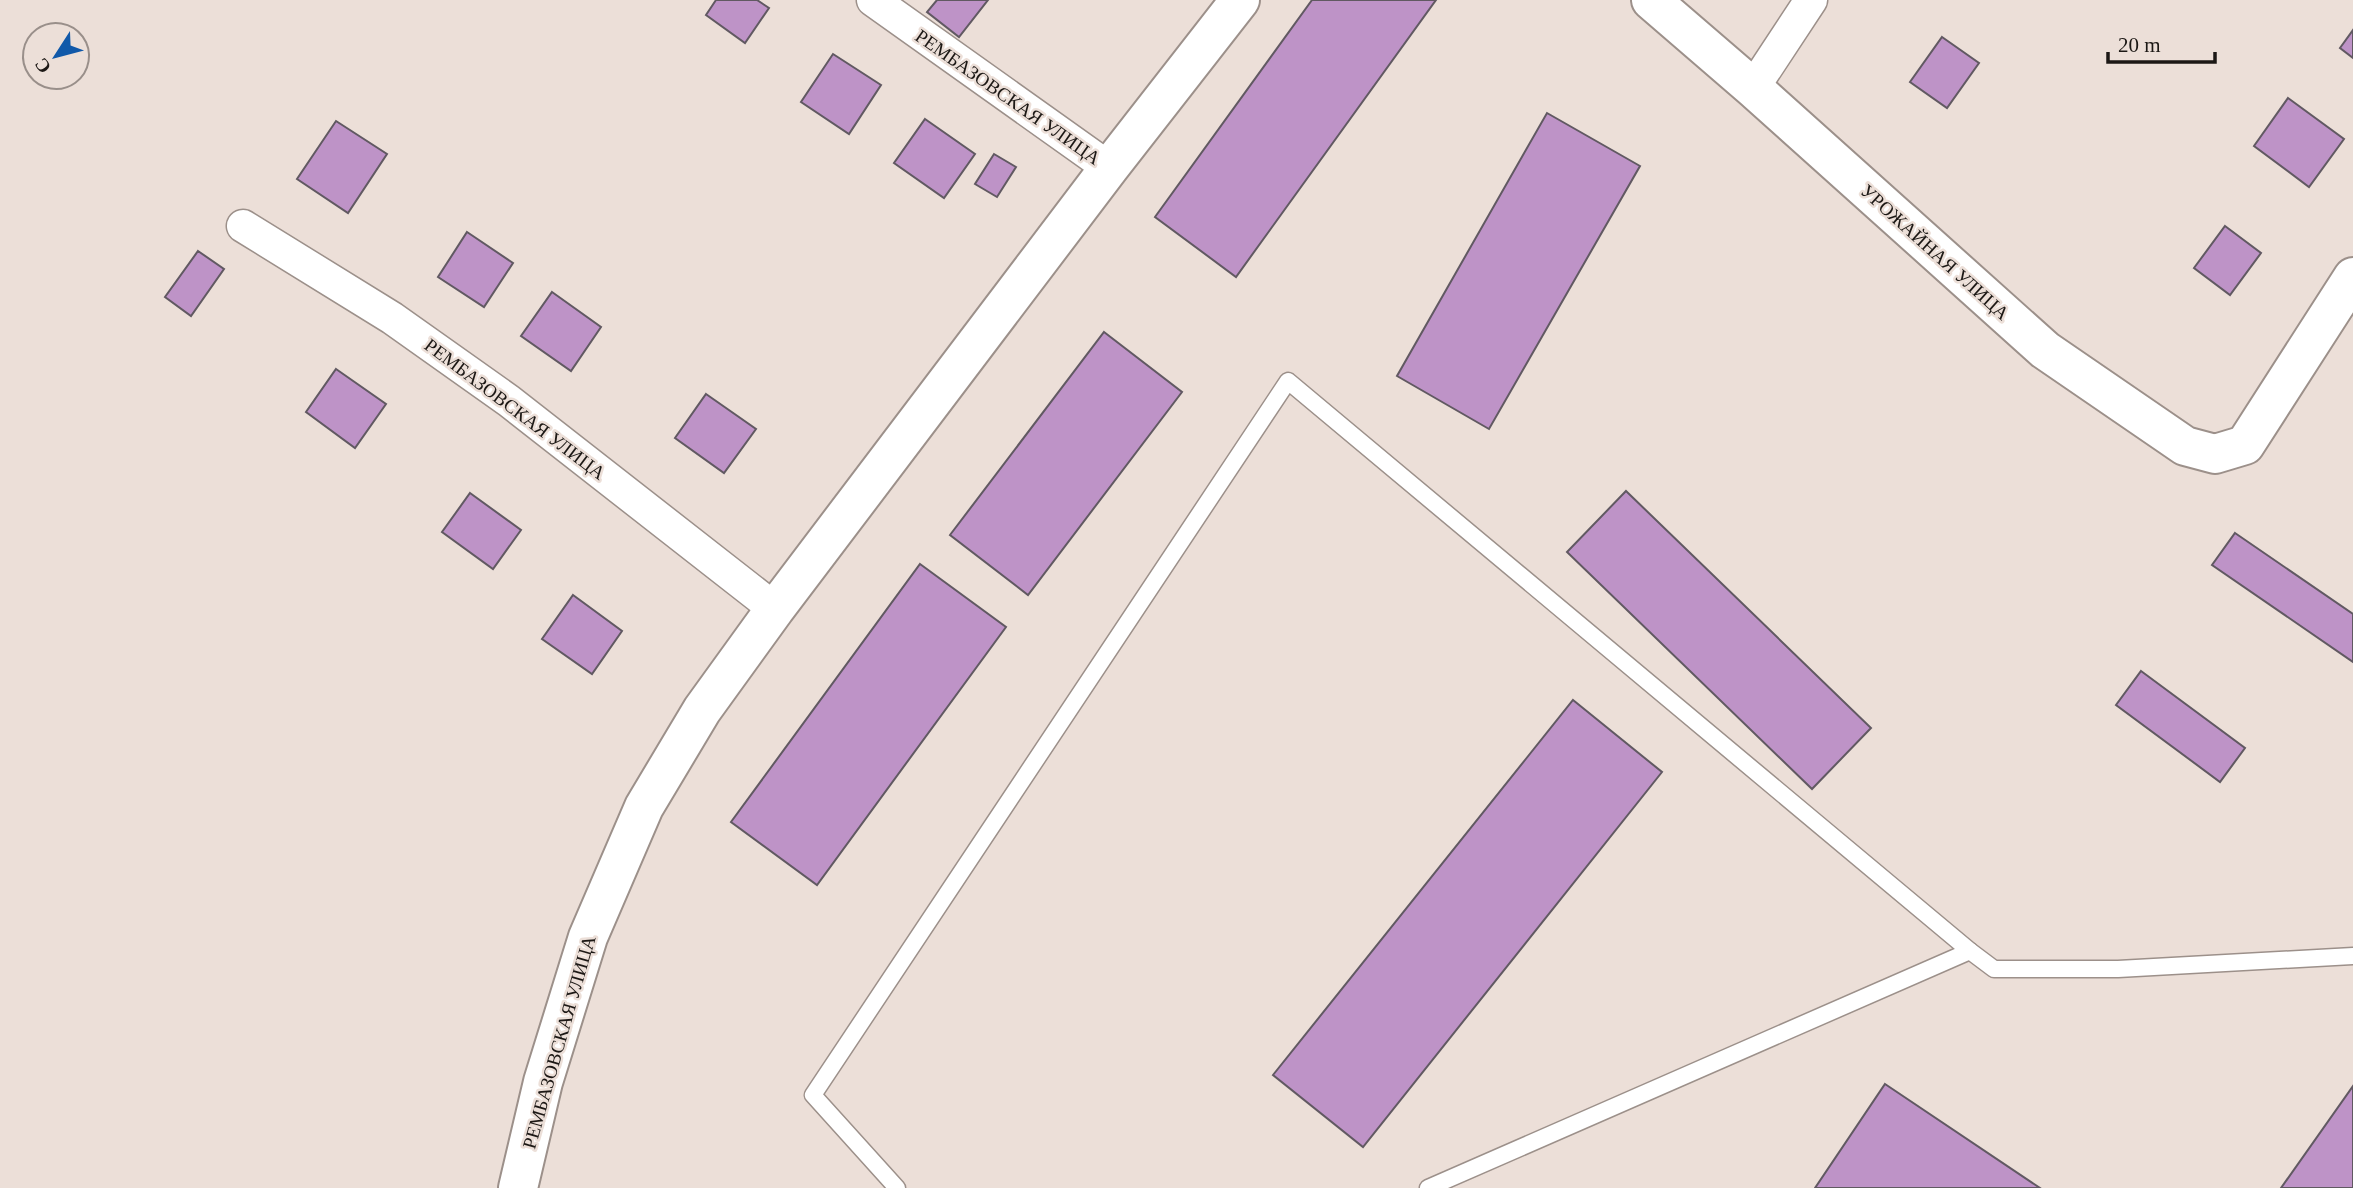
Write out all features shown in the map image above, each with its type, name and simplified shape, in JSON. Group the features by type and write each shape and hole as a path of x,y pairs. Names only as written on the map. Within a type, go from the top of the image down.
{"street":[{"name":"РЕМБАЗОВСКАЯ УЛИЦА","path":"873,0 1109,168"},
{"name":"РЕМБАЗОВСКАЯ УЛИЦА","path":"518,1188 543,1082 588,937 644,807 702,710 775,609 1109,168 1240,0"},
{"name":"УРОЖАЙНАЯ УЛИЦА","path":"1651,0 2045,350 2185,446 2215,454 2245,445 2353,277"},
{"path":"1753,88 1811,0"},
{"name":"РЕМБАЗОВСКАЯ УЛИЦА","path":"243,226 392,318 509,401 775,609"}],"lane":[{"path":"897,1188 813,1095 1287,381 1994,969 2118,969 2353,956"},
{"path":"1428,1188 1970,951"}],"building":[{"path":"716,0 757,0 769,8 745,43 706,15"},
{"path":"937,0 988,0 959,37 927,12"},
{"path":"1312,0 1436,0 1236,277 1155,217"},
{"path":"2353,30 2353,58 2340,48"},
{"path":"1942,37 1979,63 1947,108 1910,82"},
{"path":"833,54 881,85 849,134 801,102"},
{"path":"2288,98 2344,139 2309,187 2254,146"},
{"path":"1547,113 1640,166 1489,429 1397,376"},
{"path":"925,119 975,154 944,198 894,163"},
{"path":"336,121 387,154 348,213 297,179"},
{"path":"994,154 1016,167 997,197 975,184"},
{"path":"2225,226 2261,253 2230,295 2194,268"},
{"path":"467,232 513,263 484,307 438,277"},
{"path":"198,251 224,269 191,316 165,297"},
{"path":"552,292 601,327 571,371 521,336"},
{"path":"1104,332 1182,392 1028,595 950,535"},
{"path":"336,369 386,404 355,448 306,412"},
{"path":"706,394 756,429 724,473 675,438"},
{"path":"1626,491 1871,728 1812,789 1567,552"},
{"path":"470,493 521,530 493,569 442,532"},
{"path":"2235,533 2353,614 2353,662 2212,565"},
{"path":"920,564 1006,627 817,885 731,822"},
{"path":"573,595 622,631 592,674 542,639"},
{"path":"2141,671 2245,748 2220,782 2116,705"},
{"path":"1573,700 1662,772 1363,1147 1273,1075"},
{"path":"1885,1084 2040,1188 1815,1188"},
{"path":"2353,1086 2353,1188 2281,1188"}]}
